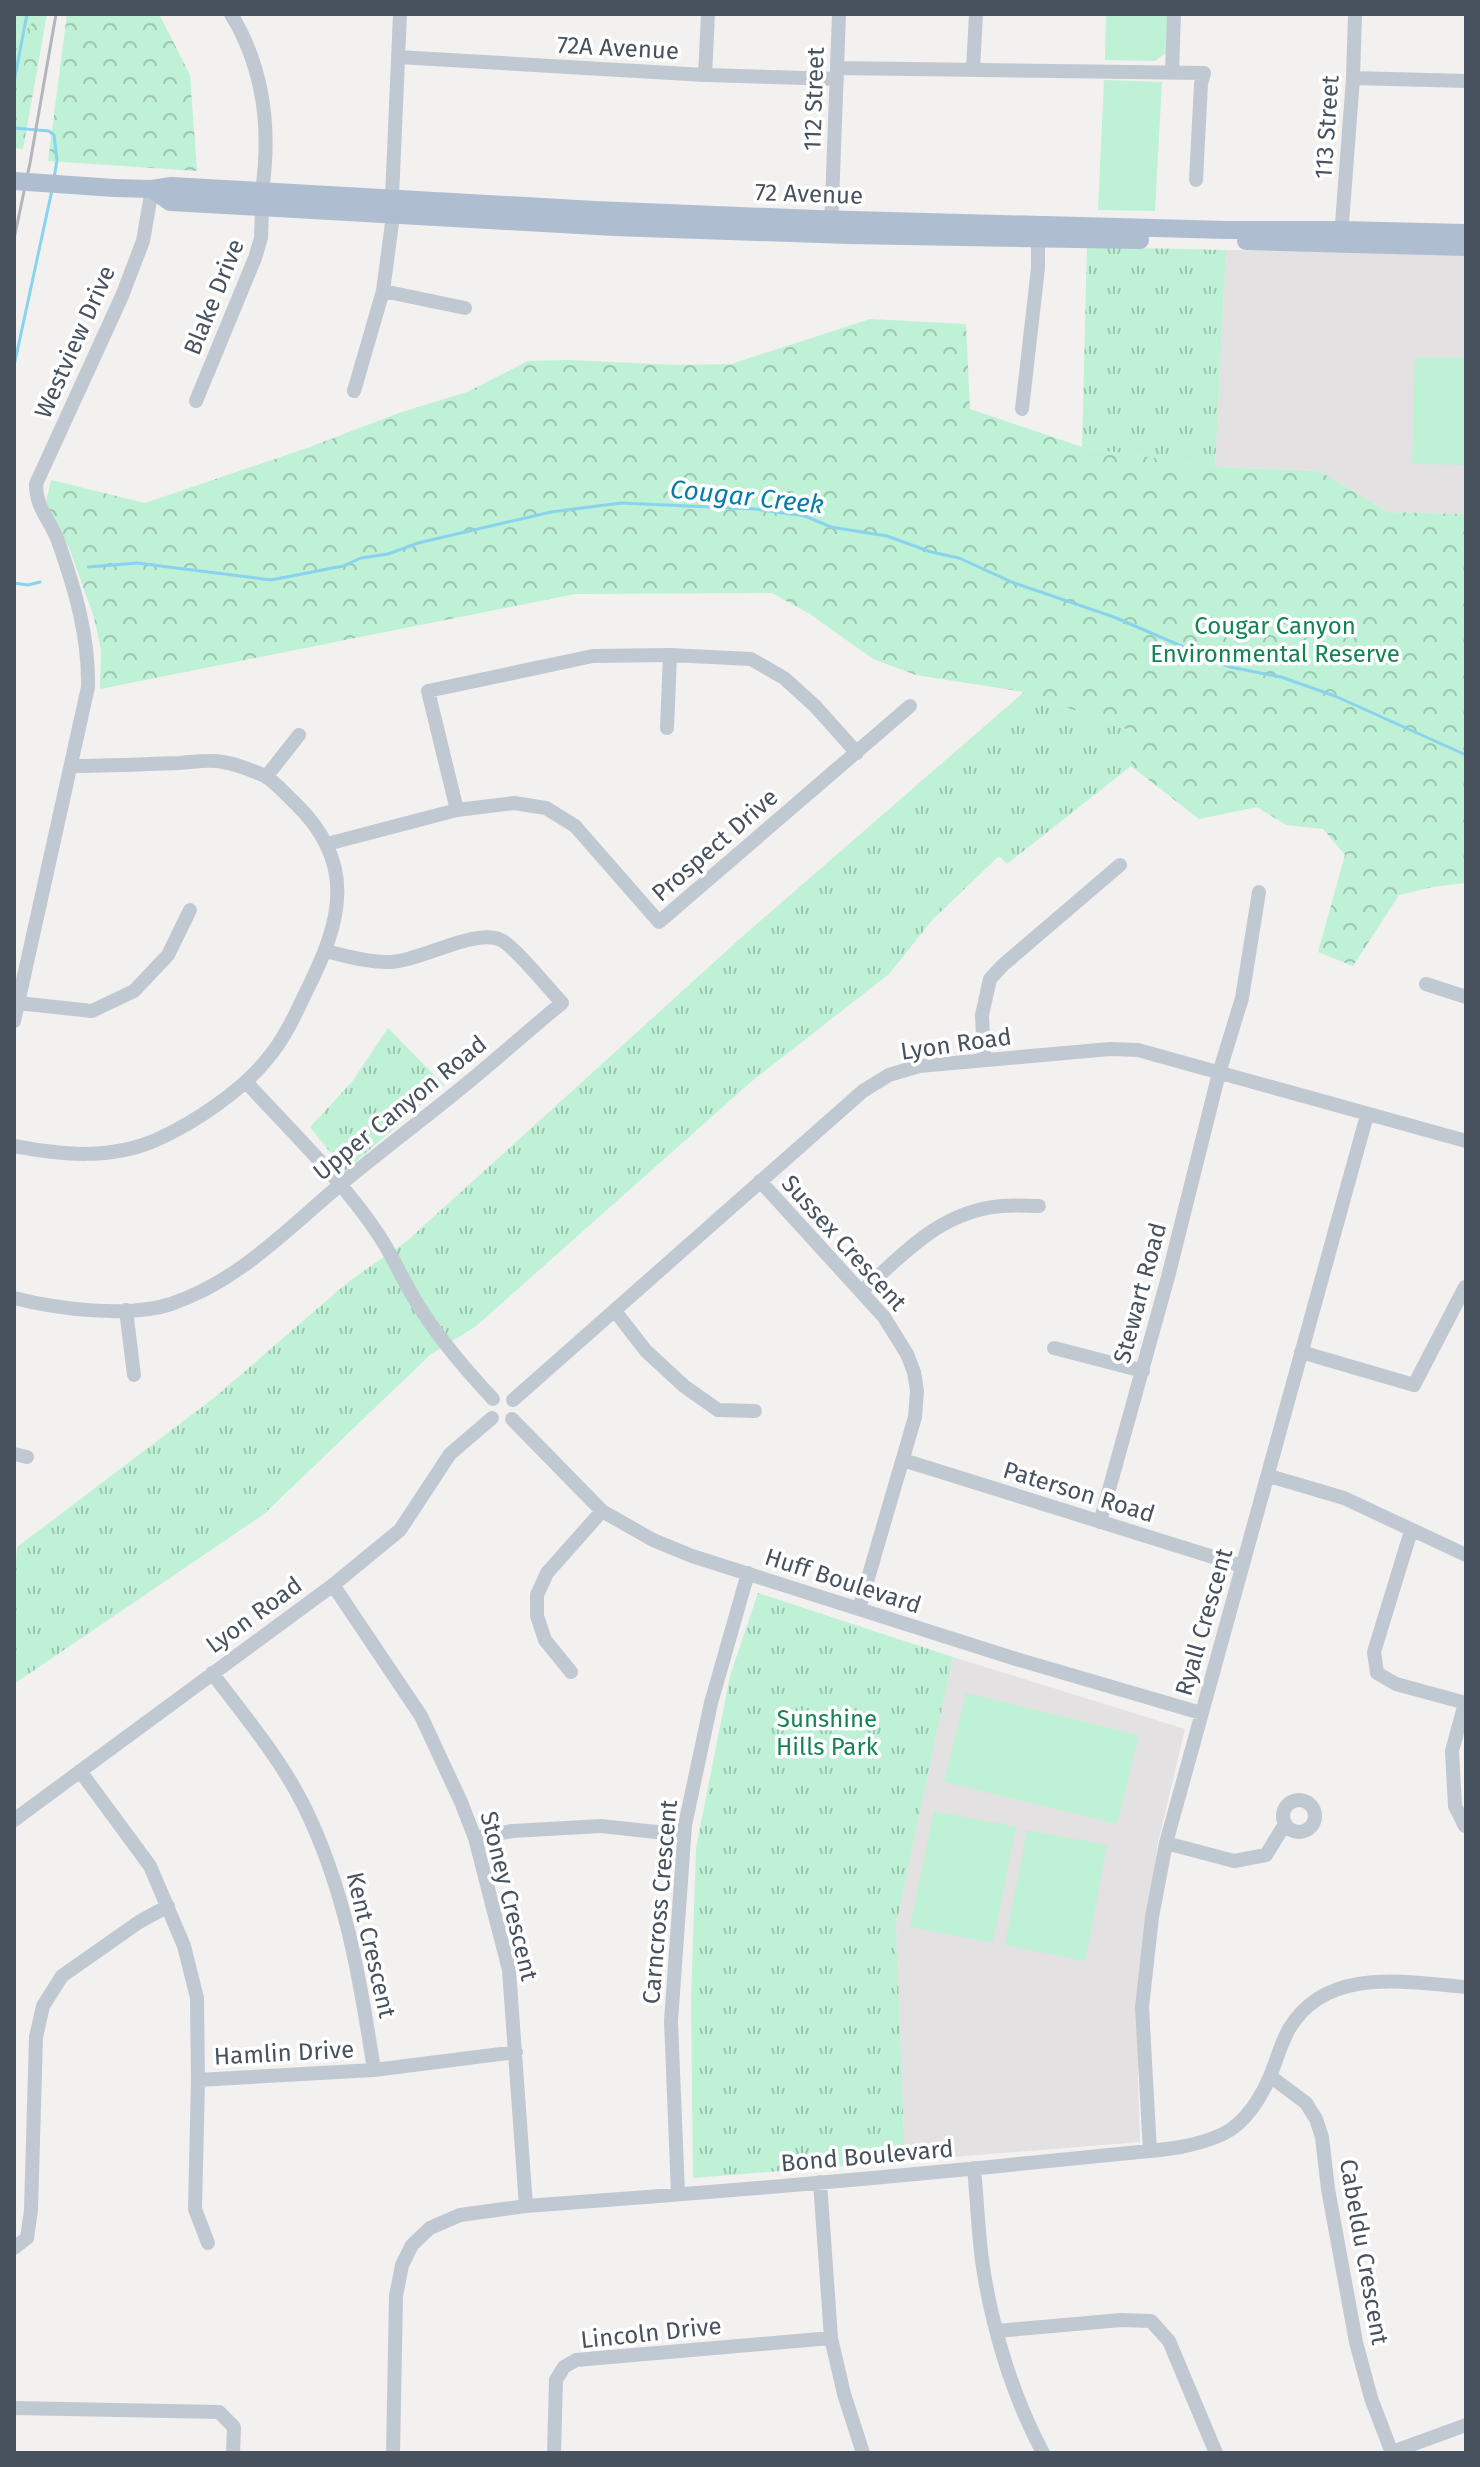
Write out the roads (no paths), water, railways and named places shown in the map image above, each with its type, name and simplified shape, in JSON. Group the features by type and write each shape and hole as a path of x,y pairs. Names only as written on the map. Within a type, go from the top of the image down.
{"main road":[{"name":"72 Avenue","path":"14,181 114,188 171,186 262,199 392,206 595,210 1038,239 1466,233"},
{"name":"72 Avenue","path":"831,226 1227,230 1466,247"}],"street":[{"name":"Blake Drive","path":"196,401 261,238 265,142 263,98 260,79 244,34 231,14"},
{"path":"354,391 383,291 392,223 400,14"},
{"path":"705,75 708,14"},
{"name":"112 Street","path":"831,226 839,14"},
{"path":"973,69 976,14"},
{"path":"1172,73 1174,14"},
{"name":"113 Street","path":"1341,237 1355,14"},
{"name":"72A Avenue","path":"398,57 705,75 973,69 1204,73 1196,180"},
{"path":"1353,78 1466,81"},
{"name":"Westview Drive","path":"14,1021 87,690 89,661 86,632 56,537 36,498 36,484 122,296 143,241 152,189"},
{"path":"1022,409 1038,268 1038,239"},
{"path":"383,291 465,308"},
{"path":"667,728 670,655"},
{"path":"457,810 428,691 593,656 670,655 751,659 784,678 815,706 857,753"},
{"name":"Prospect Drive","path":"327,844 457,810 514,803 546,808 575,826 659,922 910,706"},
{"path":"266,777 299,735"},
{"path":"14,1146 58,1154 89,1155 122,1151 156,1140 218,1103 246,1082 269,1058 291,1024 325,951 337,910 336,873 327,844 310,817 266,777 222,761 71,766"},
{"path":"984,1059 982,1015 990,979 1120,865"},
{"name":"Stewart Road","path":"1100,1522 1143,1371 1219,1073 1242,998 1259,892"},
{"path":"18,1003 92,1011 134,991 168,955 190,910"},
{"name":"Upper Canyon Road","path":"14,1298 97,1311 126,1310 168,1305 204,1291 260,1254 339,1185 562,1003 505,942 491,937 475,938 419,957 393,962 360,960 325,951"},
{"path":"1426,984 1466,997"},
{"name":"Lyon Road","path":"513,1400 863,1091 889,1075 919,1066 1110,1049 1138,1050 1466,1141"},
{"path":"246,1082 378,1233 417,1303 469,1374 493,1399"},
{"name":"Ryall Crescent","path":"1150,2151 1142,2007 1152,1917 1166,1843 1367,1115"},
{"name":"Sussex Crescent","path":"760,1181 884,1317 907,1354 914,1372 917,1391 915,1417 859,1609"},
{"path":"861,1292 929,1231 951,1219 1001,1206 1039,1206"},
{"path":"1301,1352 1414,1385 1465,1287"},
{"path":"126,1310 134,1375"},
{"path":"615,1311 646,1351 684,1386 718,1410 755,1411"},
{"path":"1054,1348 1143,1371"},
{"path":"504,1394 513,1400 516,1411 512,1419 504,1422 492,1418 488,1409 493,1399 504,1394"},
{"name":"Lyon Road","path":"14,1820 333,1585 400,1530 450,1454 492,1418"},
{"name":"Huff Boulevard","path":"512,1419 602,1511 653,1540 1016,1659 1201,1713"},
{"name":"Paterson Road","path":"903,1460 1242,1566"},
{"path":"1269,1476 1344,1498 1466,1555"},
{"path":"571,1672 545,1640 537,1616 537,1595 547,1573 602,1511"},
{"path":"1411,1531 1374,1652 1377,1673 1396,1684 1465,1703 1452,1751 1455,1806 1465,1826"},
{"name":"Carncross Crescent","path":"678,2194 671,2021 684,1835 711,1703 748,1573"},
{"name":"Stoney Crescent","path":"333,1585 421,1716 475,1838 509,1970 526,2206"},
{"name":"Kent Crescent","path":"212,1673 264,1741 302,1802 327,1856 347,1920 361,1983 374,2070"},
{"path":"80,1771 150,1866 184,1946 197,1998 195,2209 208,2243"},
{"path":"1166,1843 1234,1861 1266,1855 1285,1824"},
{"path":"475,1838 512,1831 601,1826 684,1835"},
{"path":"14,2248 27,2238 31,2210 36,2037 43,2006 62,1976 139,1922 168,1906"},
{"name":"Bond Boulevard","path":"393,2453 396,2296 402,2265 412,2245 430,2228 460,2215 526,2206 974,2168 1150,2151 1204,2142 1227,2132 1249,2112 1264,2092 1289,2029 1321,1997 1338,1988 1371,1981 1466,1987"},
{"name":"Hamlin Drive","path":"198,2080 374,2070 516,2052"},
{"name":"Cabeldu Crescent","path":"1270,2076 1306,2103 1322,2137 1328,2189 1356,2342 1371,2398 1392,2453"},
{"path":"974,2168 982,2262 997,2331 1011,2378 1043,2453"},
{"path":"820,2182 831,2338 844,2394 863,2453"},
{"path":"997,2331 1121,2320 1151,2321 1169,2341 1216,2453"},
{"name":"Lincoln Drive","path":"554,2453 556,2380 564,2367 576,2360 831,2338"},
{"path":"14,2408 219,2412 234,2427 233,2453"},
{"path":"1392,2453 1466,2425"}],"waterway":[{"name":"Cougar Creek","path":"14,82 27,14"},
{"name":"Cougar Creek","path":"14,128 49,131 54,135 57,160 54,178"},
{"name":"Cougar Creek","path":"14,366 52,190"},
{"name":"Cougar Creek","path":"88,567 137,563 271,580 343,566 418,543 551,512 621,503 755,509 805,516 831,527 887,536 931,552 959,558 1014,583 1114,617 1230,667 1281,677 1335,696 1466,755"},
{"name":"Cougar Creek","path":"14,583 28,585 40,582"}],"railway":[{"path":"14,239 56,14"}],"park label":[{"name":"Cougar Canyon Environmental Reserve","path":"1275,640"},
{"name":"Sunshine Hills Park","path":"827,1733"}]}
